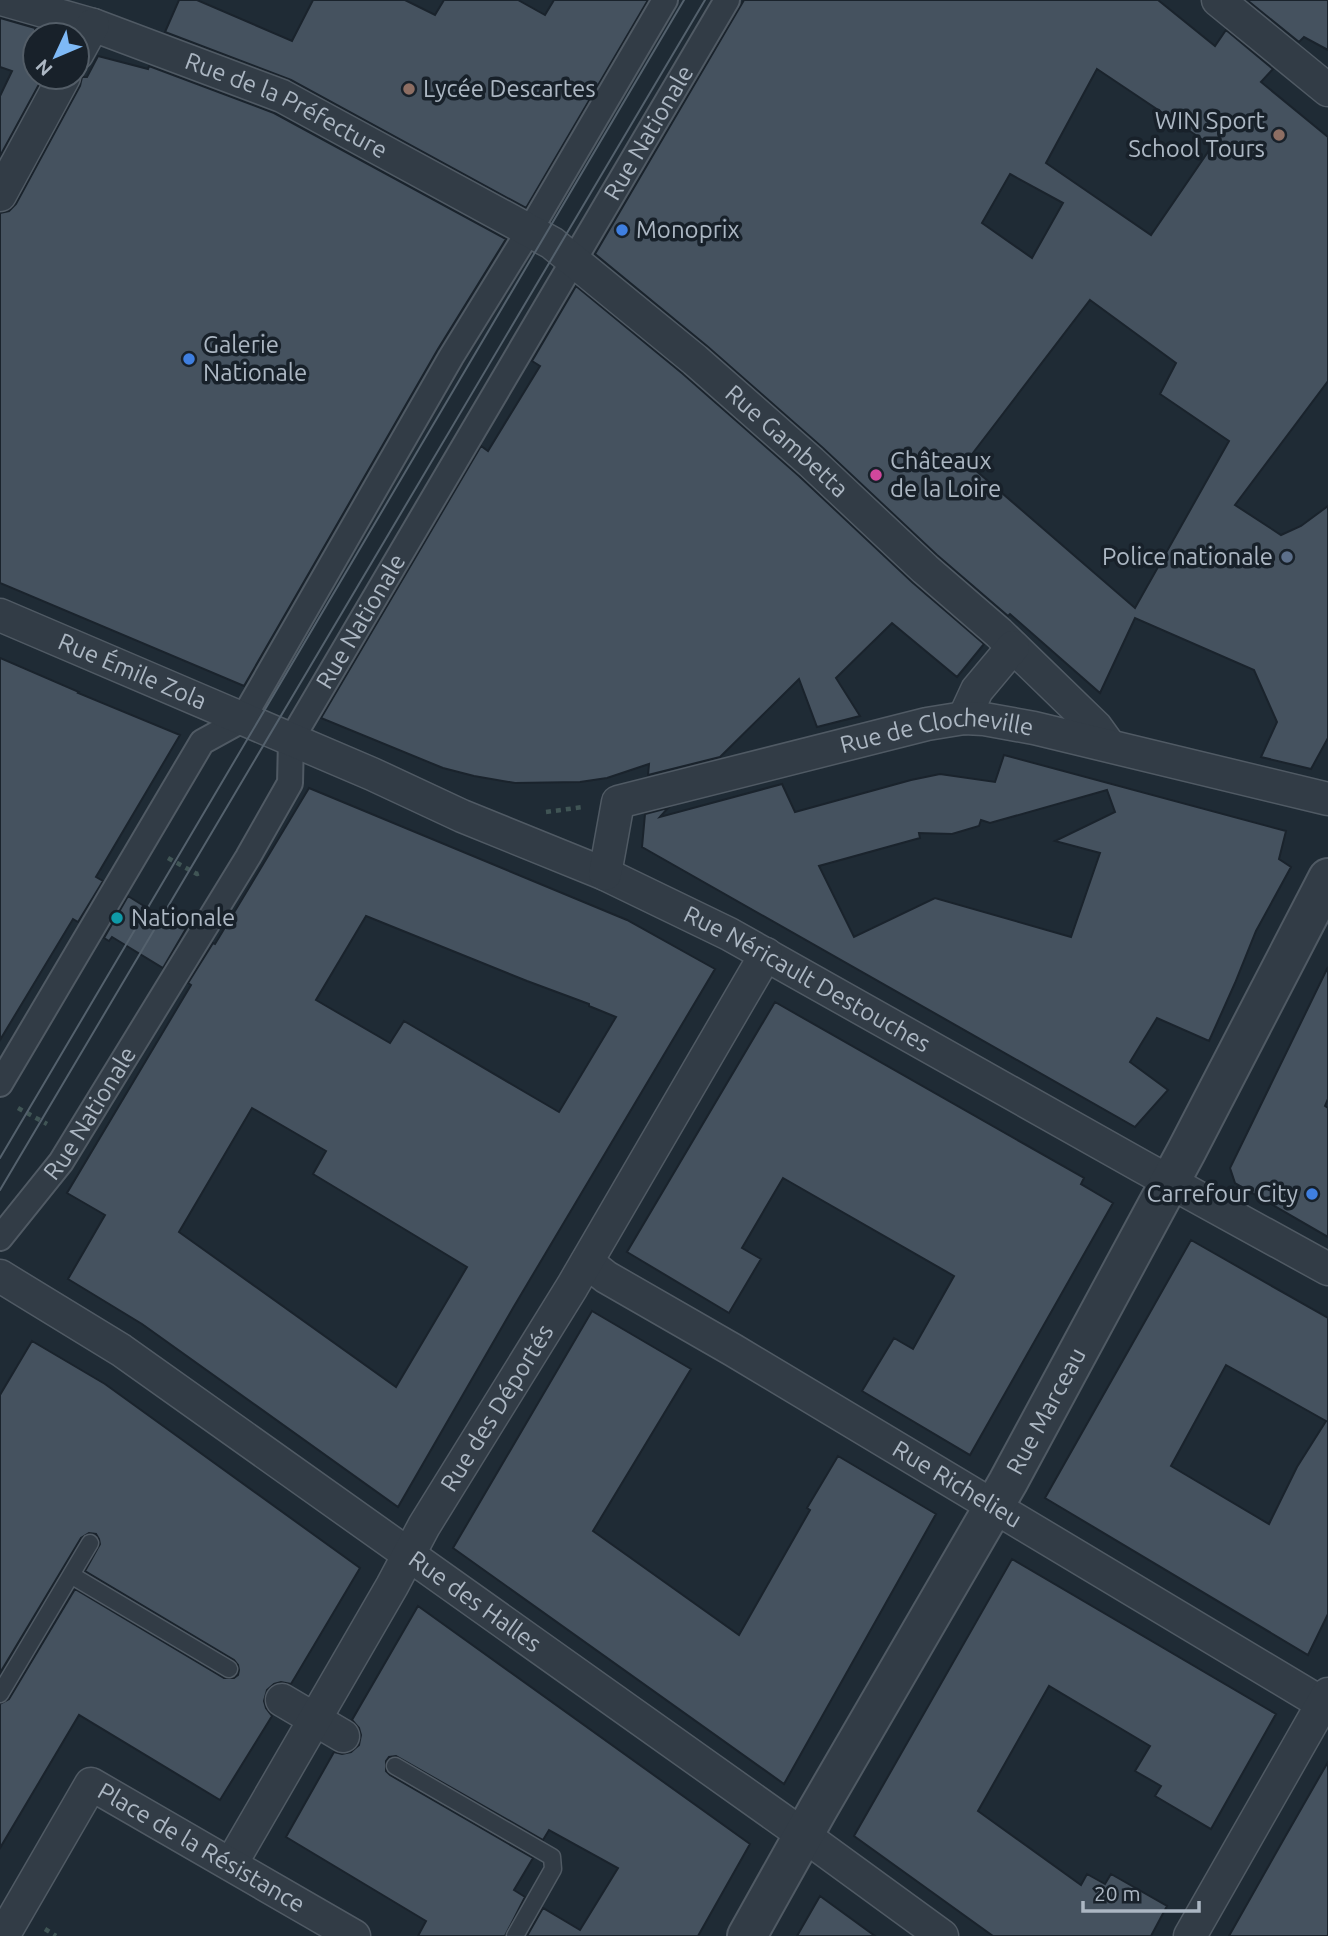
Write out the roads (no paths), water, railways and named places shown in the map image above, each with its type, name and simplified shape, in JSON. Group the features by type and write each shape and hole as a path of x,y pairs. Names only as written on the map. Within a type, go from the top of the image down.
{"street":[{"name":"Rue de la Préfecture","path":"5,0 93,25 282,96 552,245"},
{"name":"Rue Nationale","path":"0,1238 61,1162 247,857 289,783 266,730 450,357 552,245 665,0"},
{"name":"Rue Nationale","path":"266,730 552,245 727,0"},
{"path":"1218,0 1328,90"},
{"path":"91,29 93,25"},
{"path":"0,195 56,91"},
{"name":"Rue Gambetta","path":"552,245 695,360 811,462 1013,647 1089,720 1109,745"},
{"name":"Rue Émile Zola","path":"0,615 266,730"},
{"path":"964,718 977,690 1013,647"},
{"name":"Rue de Clocheville","path":"605,874 618,802 927,724 964,718 997,720 1328,799"},
{"path":"0,1084 202,742 266,730"},
{"name":"Rue Néricault Destouches","path":"266,730 372,774 462,816 605,874 729,934 1328,1269"},
{"name":"Rue Marceau","path":"747,1936 993,1507 1171,1182 1328,878"},
{"name":"Rue des Déportés","path":"231,1864 424,1526 587,1262 766,954"},
{"name":"Rue Richelieu","path":"587,1262 606,1277 733,1350 993,1507 1326,1701"},
{"name":"Rue des Halles","path":"0,1276 121,1350 942,1936"},
{"path":"282,1700 343,1736"},
{"path":"1191,1936 1326,1701"},
{"name":"Place de la Résistance","path":"7,1917 91,1784 354,1936"}],"lane":[{"path":"0,1693 90,1544"},
{"path":"71,1575 229,1669"},
{"path":"395,1766 552,1857 553,1869 515,1936"}],"tram line":[{"path":"0,1158 684,0"},
{"path":"0,1190 705,0"}],"place":[{"name":"Lycée Descartes","path":"409,89"},
{"name":"WIN Sport School Tours","path":"1279,135"},
{"name":"Monoprix","path":"622,230"},
{"name":"Galerie Nationale","path":"189,359"},
{"name":"Châteaux de la Loire","path":"876,475"},
{"name":"Police nationale","path":"1287,557"},
{"name":"Nationale","path":"117,918"},
{"name":"Carrefour City","path":"1312,1194"}]}
